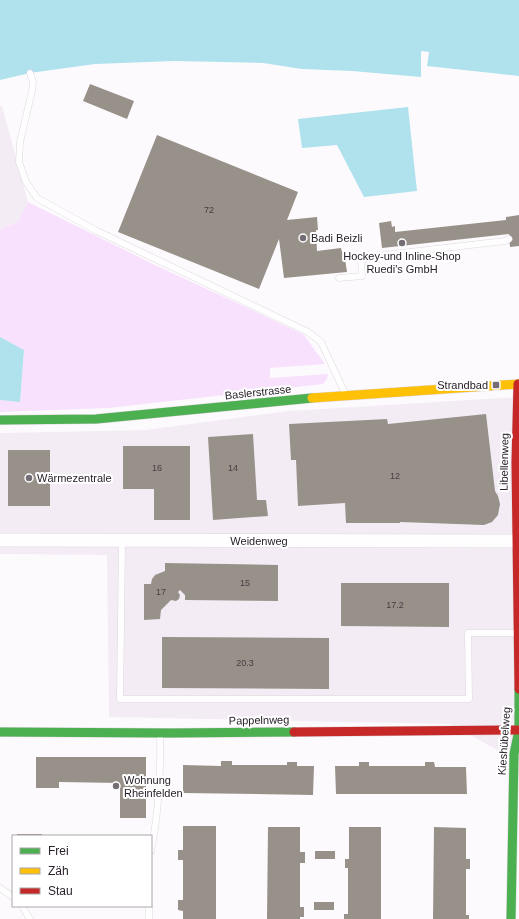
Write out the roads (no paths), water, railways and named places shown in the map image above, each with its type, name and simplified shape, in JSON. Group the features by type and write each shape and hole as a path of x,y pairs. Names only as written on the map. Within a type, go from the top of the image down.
{"street":[{"name":"Baslerstrasse","path":"0,420 96,419 345,395 519,384"},
{"name":"Libellenweg","path":"518,541 516,462 519,384"},
{"name":"Weidenweg","path":"0,540 518,541"},
{"name":"Kieshübelweg","path":"511,919 516,782 514,754 518,730 518,541"},
{"name":"Pappelnweg","path":"0,732 160,733 518,730"}],"lane":[{"path":"30,73 33,82 32,91 20,142 19,162 26,182 37,198 95,230 308,332 322,342 345,395"},
{"path":"339,278 362,276 361,260 384,255 505,241 509,239"},
{"path":"122,541 120,699 469,698 468,633 517,633"},
{"path":"152,846 157,823 160,781 160,733"},
{"path":"0,888 12,896"},
{"path":"23,907 30,919"},
{"path":"149,907 149,919"}],"water":[{"path":"0,0 519,0 519,76 427,66 429,52 421,51 421,77 352,71 302,69 263,63 175,61 95,64 30,73 0,80"},
{"path":"408,107 417,191 364,197 337,145 302,148 298,119"},
{"path":"0,337 24,350 20,402 0,400"}],"place":[{"name":"Badi Beizli","path":"303,238"},
{"name":"Hockey-und Inline-Shop Ruedi's GmbH","path":"402,243"},
{"name":"Strandbad","path":"496,385"},
{"name":"Wärmezentrale","path":"29,478"},
{"name":"Wohnung Rheinfelden","path":"116,786"}]}
